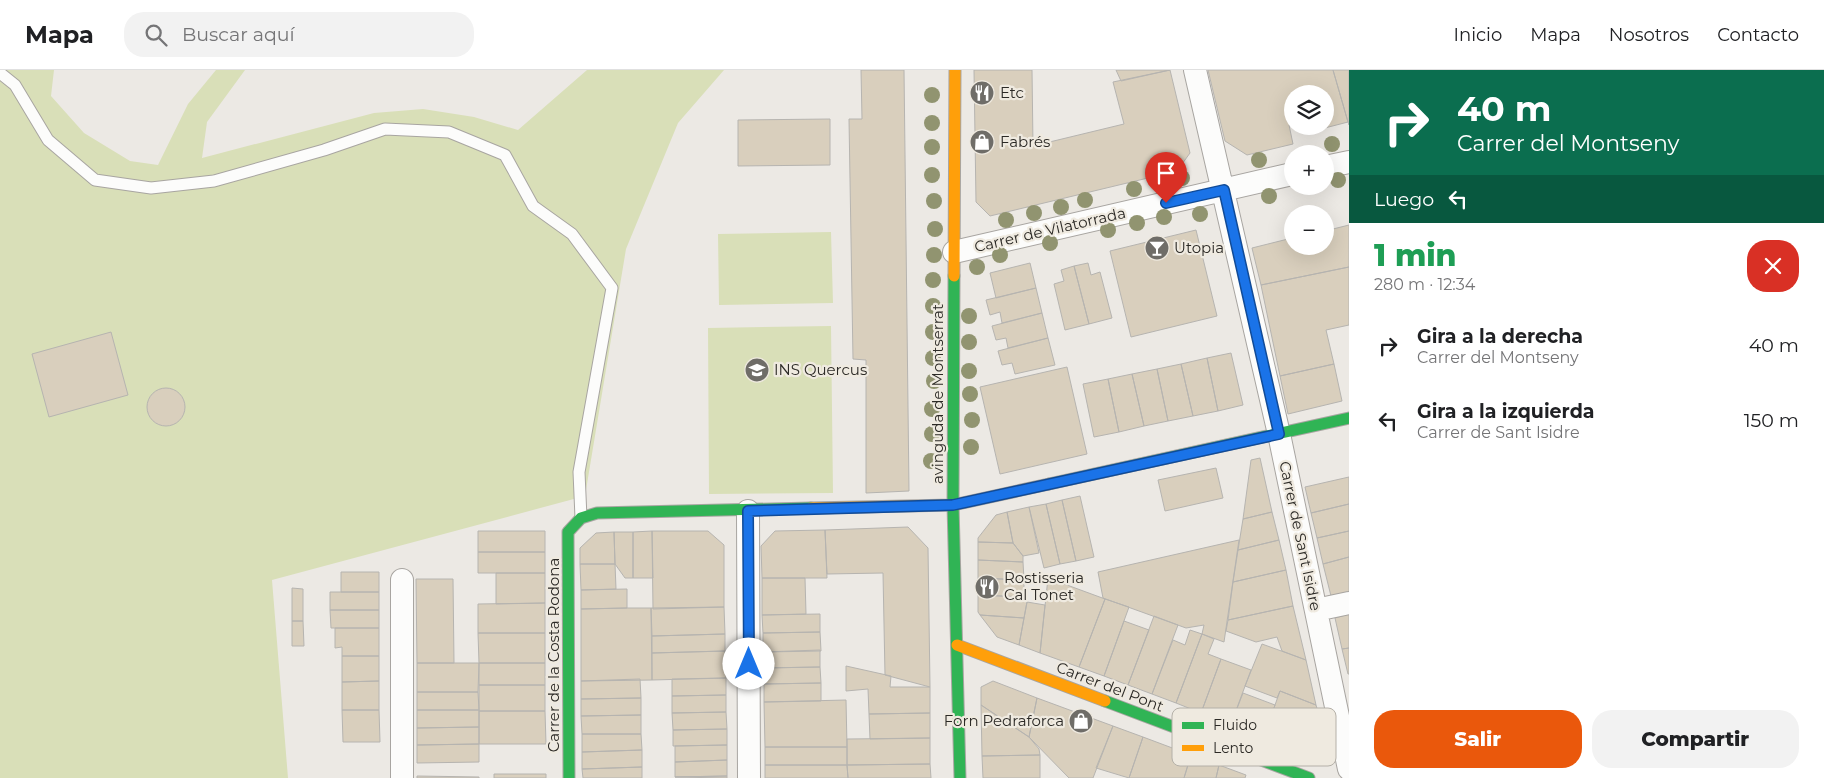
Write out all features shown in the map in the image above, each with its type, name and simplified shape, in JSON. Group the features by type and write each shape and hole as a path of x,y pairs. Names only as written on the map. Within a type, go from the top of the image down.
{"street":[{"name":"avinguda de Montserrat","path":"955,70 953,505 960,778"},
{"name":"Carrer de Sant Isidre","path":"1195,70 1279,434 1349,768"},
{"path":"1334,165 1349,162"},
{"name":"Carrer de Vilatorrada","path":"954,252 1284,176"},
{"path":"581,518 597,513 953,505 1349,418"},
{"path":"748,511 749,778"},
{"name":"Carrer de la Costa Rodona","path":"569,778 568,532 581,518"},
{"path":"402,580 402,778"},
{"path":"1316,610 1349,603"},
{"name":"Carrer del Pont","path":"957,645 1172,726"},
{"name":"Carrer del Pont","path":"1277,766 1309,778"}],"lane":[{"path":"0,73 15,85 48,140 95,180 151,188 214,181 324,150 385,129 450,132 505,156 533,206 572,234 612,288 579,472 581,518"}],"green space":[{"path":"0,70 54,70 51,96 84,133 130,161 158,165 188,104 216,70 245,70 207,122 202,158 374,113 423,109 474,117 518,130 587,70 724,70 678,123 626,249 585,496 272,580 288,778 0,778"},
{"path":"831,232 833,303 719,305 718,234"},
{"path":"831,326 833,493 709,494 708,328"}],"building":[{"path":"861,70 904,70 909,491 866,493 866,360 853,359 849,119 862,119"},
{"path":"974,70 1032,70 1033,146 1124,124 1113,82 1170,70 1190,153 1177,171 990,216 976,202"},
{"path":"1116,70 1170,70 1121,81"},
{"path":"1208,70 1333,70 1348,122 1334,126 1334,85 1284,85 1284,135 1291,135 1293,144 1247,155 1225,141"},
{"path":"1333,70 1349,70 1349,125 1348,122"},
{"path":"830,119 830,165 738,166 738,120"},
{"path":"1349,225 1349,267 1261,285 1252,248 1284,240 1284,255 1334,255 1334,229"},
{"path":"1196,230 1217,316 1131,337 1110,251"},
{"path":"1030,263 1036,288 996,298 990,273"},
{"path":"1088,263 1091,275 1100,272 1112,318 1089,324 1074,266"},
{"path":"1074,266 1089,324 1065,330 1054,284 1064,281 1061,270"},
{"path":"1349,267 1349,325 1326,330 1334,364 1280,376 1261,285"},
{"path":"1036,288 1042,313 1002,323 1000,312 990,315 986,300"},
{"path":"1042,313 1048,338 1008,348 1006,338 996,340 992,326"},
{"path":"111,332 128,395 49,417 32,354"},
{"path":"1048,338 1055,365 1015,374 1012,363 1002,365 998,351"},
{"path":"1231,353 1243,405 1218,411 1207,358"},
{"path":"1207,358 1218,411 1193,416 1181,364"},
{"path":"1181,364 1193,416 1168,421 1157,369"},
{"path":"1334,364 1342,401 1288,414 1280,376"},
{"path":"1067,367 1087,454 1000,474 980,387"},
{"path":"1157,369 1168,421 1144,426 1132,374"},
{"path":"1132,374 1144,426 1119,432 1108,379"},
{"path":"1108,379 1119,432 1094,437 1083,384"},
{"path":"166,388 179,394 185,407 179,420 166,426 153,420 147,407 153,394"},
{"path":"1260,458 1272,512 1243,519 1251,460"},
{"path":"1216,468 1223,498 1165,511 1158,480"},
{"path":"1349,477 1349,504 1311,513 1305,487"},
{"path":"1080,496 1094,557 1076,561 1062,500"},
{"path":"1062,500 1076,561 1060,564 1046,504"},
{"path":"1046,504 1060,564 1044,568 1029,507"},
{"path":"1349,504 1349,531 1317,538 1311,513"},
{"path":"1029,507 1039,553 1023,556 1013,543 1007,512"},
{"path":"1007,512 1013,543 978,542 978,538 996,515"},
{"path":"1272,512 1279,540 1238,550 1243,519"},
{"path":"908,527 928,548 930,687 885,675 883,573 827,574 825,530"},
{"path":"825,530 827,578 762,578 761,546 775,531"},
{"path":"478,531 545,531 545,552 478,552"},
{"path":"652,531 653,578 633,578 633,532"},
{"path":"652,531 708,531 724,545 724,607 653,609"},
{"path":"1349,531 1349,557 1323,564 1317,538"},
{"path":"614,532 615,564 580,564 580,548 596,533"},
{"path":"614,532 633,532 633,578 625,578 615,564"},
{"path":"1239,540 1224,642 1202,634 1204,625 1186,628 1103,598 1098,572"},
{"path":"1279,540 1286,570 1233,582 1238,550"},
{"path":"978,542 1013,543 1023,556 1023,562 978,560"},
{"path":"478,552 545,552 545,573 478,573"},
{"path":"1349,557 1349,592 1331,596 1323,564"},
{"path":"978,560 1023,562 1024,580 978,578"},
{"path":"580,564 615,564 616,589 581,590"},
{"path":"1286,570 1293,606 1228,620 1233,582"},
{"path":"341,572 379,572 379,592 341,592"},
{"path":"496,573 545,573 545,603 496,604"},
{"path":"762,578 805,578 806,614 762,615"},
{"path":"978,578 1024,580 1024,597 978,595"},
{"path":"1048,578 1105,599 1079,667 1040,653"},
{"path":"416,579 453,579 454,663 417,663"},
{"path":"292,588 303,589 303,621 292,621"},
{"path":"627,589 627,608 581,609 581,590"},
{"path":"330,592 379,592 379,610 330,610"},
{"path":"978,595 1024,597 1027,602 1024,618 980,615 978,612"},
{"path":"1105,599 1129,607 1104,676 1079,667"},
{"path":"1027,602 1045,605 1040,653 1019,645"},
{"path":"545,603 545,633 478,633 478,604"},
{"path":"1293,606 1306,660 1282,651 1277,637 1256,642 1226,631 1228,620"},
{"path":"724,607 725,634 652,636 651,608"},
{"path":"651,608 652,680 581,681 581,609"},
{"path":"330,610 379,610 379,628 331,628"},
{"path":"820,614 820,632 763,633 762,615"},
{"path":"1349,614 1349,648 1342,649 1335,618"},
{"path":"980,615 1024,618 1019,645 997,637"},
{"path":"1154,616 1178,625 1152,694 1128,685"},
{"path":"292,621 303,621 304,646 292,646"},
{"path":"1124,621 1149,630 1128,685 1104,676"},
{"path":"335,628 379,628 379,656 342,656 342,647 335,648"},
{"path":"1190,630 1202,634 1176,703 1152,694 1173,640 1185,645"},
{"path":"820,632 821,651 763,652 763,633"},
{"path":"478,633 545,633 545,663 479,663"},
{"path":"725,634 725,651 652,653 652,636"},
{"path":"1202,634 1214,639 1208,654 1221,659 1203,708 1188,708 1176,703"},
{"path":"1262,644 1306,660 1316,705 1280,691 1277,698 1245,686"},
{"path":"1349,648 1349,674 1348,674 1342,649"},
{"path":"820,650 820,667 763,668 763,652"},
{"path":"725,651 726,678 652,680 652,653"},
{"path":"342,656 379,656 379,681 342,682"},
{"path":"1221,659 1251,670 1237,708 1203,708"},
{"path":"417,663 479,663 478,692 417,692"},
{"path":"479,663 545,663 545,685 479,685"},
{"path":"846,666 891,676 890,687 930,687 930,713 869,714 868,689 846,691"},
{"path":"820,667 821,683 764,684 763,668"},
{"path":"726,678 726,695 672,696 672,679"},
{"path":"640,679 641,698 581,699 581,681"},
{"path":"379,681 379,710 342,710 342,682"},
{"path":"993,681 1037,698 1029,737 981,705 981,687"},
{"path":"821,683 821,701 764,702 764,684"},
{"path":"479,685 545,685 545,711 479,711"},
{"path":"1280,691 1316,705 1317,708 1274,708"},
{"path":"417,692 478,692 479,710 417,710"},
{"path":"1243,693 1275,705 1274,708 1237,708"},
{"path":"726,695 726,712 672,713 672,696"},
{"path":"641,698 641,715 581,716 581,699"},
{"path":"1037,698 1113,726 1093,778 1069,778 1029,737"},
{"path":"846,700 847,747 765,747 764,702"},
{"path":"981,705 1029,737 1039,749 1040,755 982,756"},
{"path":"342,710 379,710 380,742 343,742"},
{"path":"417,710 479,710 479,727 417,728"},
{"path":"479,711 545,711 546,744 479,744"},
{"path":"726,712 727,729 673,730 672,713"},
{"path":"930,713 930,738 870,739 869,714"},
{"path":"641,715 641,734 582,734 581,716"},
{"path":"1113,726 1143,737 1129,778 1096,768"},
{"path":"479,727 479,744 417,745 417,728"},
{"path":"727,729 727,745 673,746 673,730"},
{"path":"582,734 641,734 642,750 582,752"},
{"path":"1143,737 1172,748 1172,766 1188,766 1184,778 1129,778"},
{"path":"930,738 930,764 847,765 847,739"},
{"path":"479,744 479,762 417,763 417,745"},
{"path":"727,745 727,760 675,762 675,746"},
{"path":"765,747 847,747 847,765 765,765"},
{"path":"642,750 642,767 582,769 582,752"},
{"path":"1040,755 1040,778 983,778 982,756"},
{"path":"727,760 727,776 675,777 675,762"},
{"path":"930,764 931,778 848,778 847,765"},
{"path":"765,765 847,765 848,778 765,778"},
{"path":"1188,766 1219,766 1216,778 1184,778"},
{"path":"1219,766 1246,775 1245,778 1216,778"},
{"path":"642,767 642,778 583,778 582,769"},
{"path":"494,774 546,774 546,778 494,778"},
{"path":"417,776 479,777 479,778 417,778"},
{"path":"727,776 727,778 675,777"}],"traffic: fast":[{"path":"954,276 953,505 960,778"},
{"path":"1049,484 1349,418"},
{"path":"569,778 568,532 581,518 597,513 811,508"},
{"path":"1105,701 1172,726"},
{"path":"1277,766 1309,778"}],"traffic: slow":[{"path":"954,276 955,70"},
{"path":"811,508 953,505 1049,484"},
{"path":"957,645 1105,701"}],"place":[{"name":"Etc","path":"982,93"},
{"name":"Fabrés","path":"982,142"},
{"name":"Utopia","path":"1157,248"},
{"name":"INS Quercus","path":"757,370"},
{"name":"Rostisseria Cal Tonet","path":"987,587"},
{"name":"Forn Pedraforca","path":"1081,721"}],"route":[{"path":"749,664 748,511 953,505 1279,434 1224,190 1166,203"}]}
